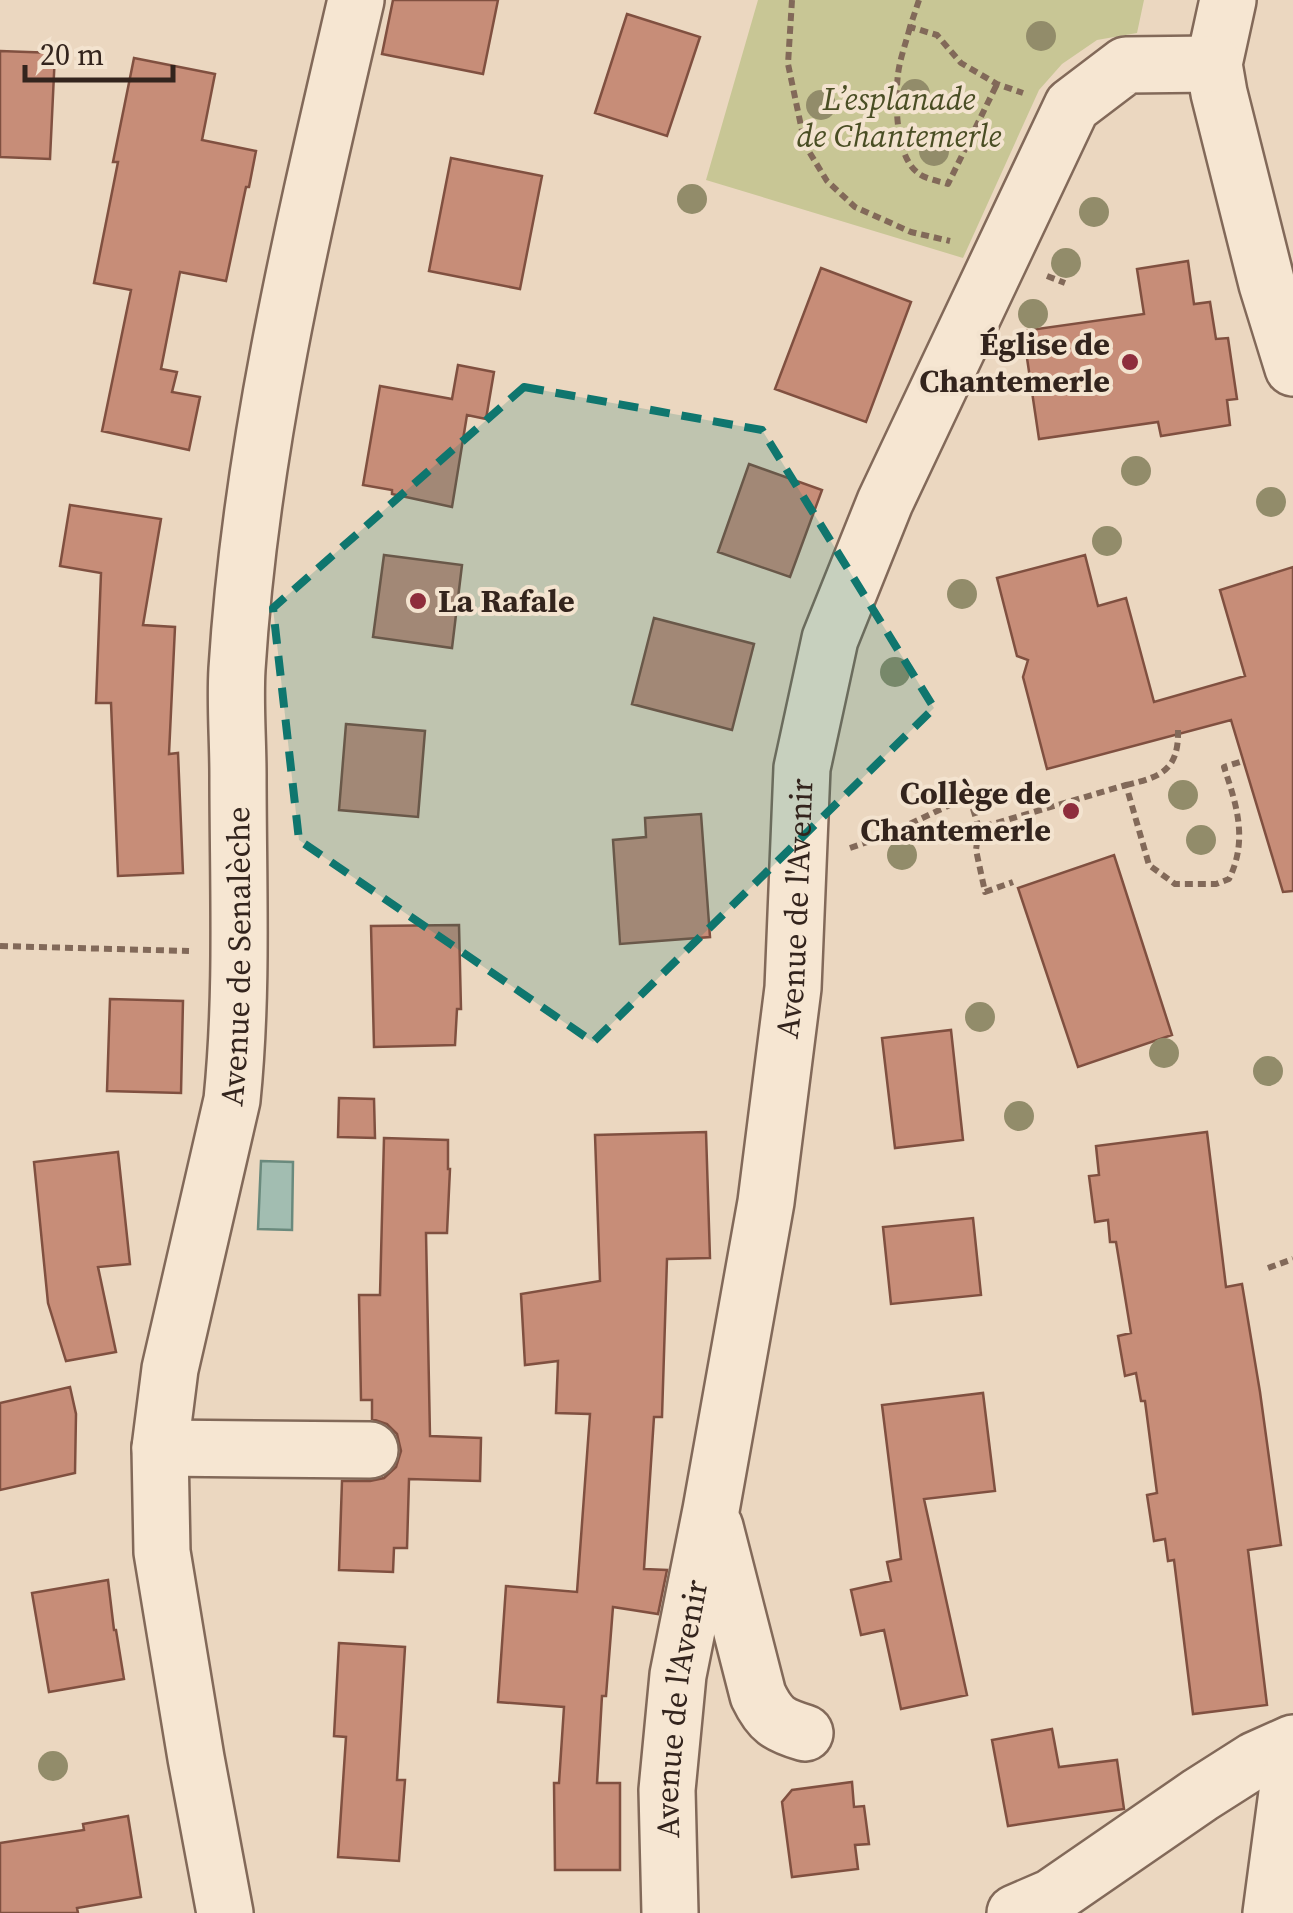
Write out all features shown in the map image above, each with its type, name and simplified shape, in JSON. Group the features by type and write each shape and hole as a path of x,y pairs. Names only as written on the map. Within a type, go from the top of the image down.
{"street":[{"name":"Avenue de Senalèche","path":"225,1913 162,1552 160,1448 170,1369 232,1100 239,956 237,674 246,565 270,400 311,193 356,0"},
{"path":"1228,0 1214,64 1232,155 1293,368"},
{"name":"Avenue de l'Avenir","path":"670,1913 667,1790 678,1676 766,1202 793,988 802,768 830,639 886,502 1072,106 1126,66 1214,64"},
{"path":"160,1448 370,1450"},
{"path":"711,1510 758,1695 767,1714 782,1726 804,1733"},
{"path":"1015,1913 1052,1897 1200,1795 1255,1760 1293,1743"},
{"path":"1272,1913 1293,1766"}],"path":[{"path":"792,0 788,64 805,145 827,180 854,207 911,232 958,243"},
{"path":"919,0 899,70 897,98 900,141 918,173 948,184 997,84"},
{"path":"910,27 937,35 962,63 997,84 1036,98"},
{"path":"979,828 1150,779 1168,769 1179,750 1178,730"},
{"path":"1126,785 1149,865 1175,884 1216,884 1230,879 1241,845 1240,823 1224,767 1244,761"},
{"path":"844,850 882,838 969,796 979,828 976,850 985,892 1013,882"},
{"path":"0,946 195,952"},
{"path":"1268,1268 1293,1259"}],"highlighted area":[{"path":"524,387 762,430 934,708 593,1042 299,840 273,608"}],"green space":[{"name":"L’esplanade de Chantemerle","path":"758,0 1144,0 1137,33 1097,40 1062,64 1039,90 963,258 706,180"}],"shaded area":[{"path":"261,1161 293,1162 292,1230 258,1229"}],"building":[{"path":"393,0 498,0 483,74 382,54"},
{"path":"627,14 700,37 667,136 595,113"},
{"path":"0,51 55,53 50,159 0,157"},
{"path":"134,58 215,74 202,140 256,151 226,281 180,272 161,369 177,372 172,392 200,397 189,450 102,431 131,290 94,283"},
{"path":"451,158 542,176 520,289 429,271"},
{"name":"Église de Chantemerle","path":"1188,261 1194,304 1210,302 1216,339 1228,338 1237,399 1227,400 1230,425 1161,436 1158,422 1039,439 1023,331 1144,314 1137,269"},
{"path":"821,268 911,302 866,422 775,389"},
{"path":"458,365 494,372 486,419 467,415 452,507 363,485 380,386 452,399"},
{"path":"749,464 822,490 790,577 718,552"},
{"path":"70,505 161,519 143,625 175,627 169,754 178,753 183,873 118,876 111,703 96,703 101,573 60,566"},
{"name":"La Rafale","path":"384,555 462,565 452,648 373,637"},
{"path":"1085,555 1098,606 1126,598 1154,702 1245,676 1220,590 1293,567 1293,891 1283,892 1231,720 1047,769 1023,677 1028,660 1017,656 997,578"},
{"path":"654,618 754,644 732,730 632,704"},
{"path":"346,724 425,731 418,817 339,810"},
{"path":"701,814 710,937 620,944 613,840 646,837 645,818"},
{"path":"1114,855 1172,1035 1078,1067 1018,888"},
{"path":"459,925 461,1009 457,1009 455,1045 374,1047 371,926"},
{"path":"110,999 183,1001 181,1093 107,1091"},
{"path":"951,1030 963,1140 895,1148 882,1038"},
{"path":"339,1098 374,1099 375,1138 338,1137"},
{"path":"706,1132 710,1258 667,1259 662,1417 654,1417 644,1569 667,1570 658,1614 613,1607 606,1696 602,1696 597,1783 620,1783 620,1870 555,1870 554,1783 559,1783 564,1707 498,1702 506,1586 577,1592 590,1414 556,1413 558,1361 525,1365 521,1294 600,1281 595,1135"},
{"path":"1207,1132 1226,1287 1242,1284 1281,1545 1248,1550 1267,1705 1193,1714 1174,1560 1168,1561 1165,1539 1154,1541 1147,1495 1157,1493 1145,1401 1141,1401 1136,1373 1125,1376 1118,1336 1131,1333 1116,1242 1110,1242 1108,1220 1095,1222 1089,1176 1099,1175 1096,1146"},
{"path":"384,1138 448,1140 447,1233 426,1233 430,1436 481,1438 480,1481 409,1479 407,1548 394,1548 393,1572 339,1570 342,1481 384,1478 396,1467 401,1451 397,1434 387,1424 372,1419 372,1400 361,1400 359,1295 380,1295"},
{"path":"118,1152 130,1264 98,1267 116,1352 66,1361 48,1303 34,1162"},
{"path":"973,1218 981,1295 891,1304 883,1227"},
{"path":"70,1387 76,1414 75,1473 0,1490 0,1403"},
{"path":"983,1393 995,1491 924,1499 967,1695 901,1709 884,1630 861,1635 851,1590 891,1581 887,1562 901,1559 882,1405"},
{"path":"108,1580 124,1679 49,1692 32,1593"},
{"path":"339,1643 405,1647 397,1780 405,1780 399,1861 338,1857 346,1737 334,1736"},
{"path":"1052,1729 1059,1767 1117,1760 1124,1809 1008,1826 992,1740"},
{"path":"852,1782 854,1807 864,1806 869,1844 855,1845 858,1869 792,1877 782,1802 792,1790"},
{"path":"128,1816 141,1897 77,1908 78,1913 0,1913 0,1843 84,1830 83,1824"}],"place":[{"name":"Église de Chantemerle","path":"1130,362"},
{"name":"La Rafale","path":"418,601"},
{"name":"Collège de Chantemerle","path":"1071,811"}]}
